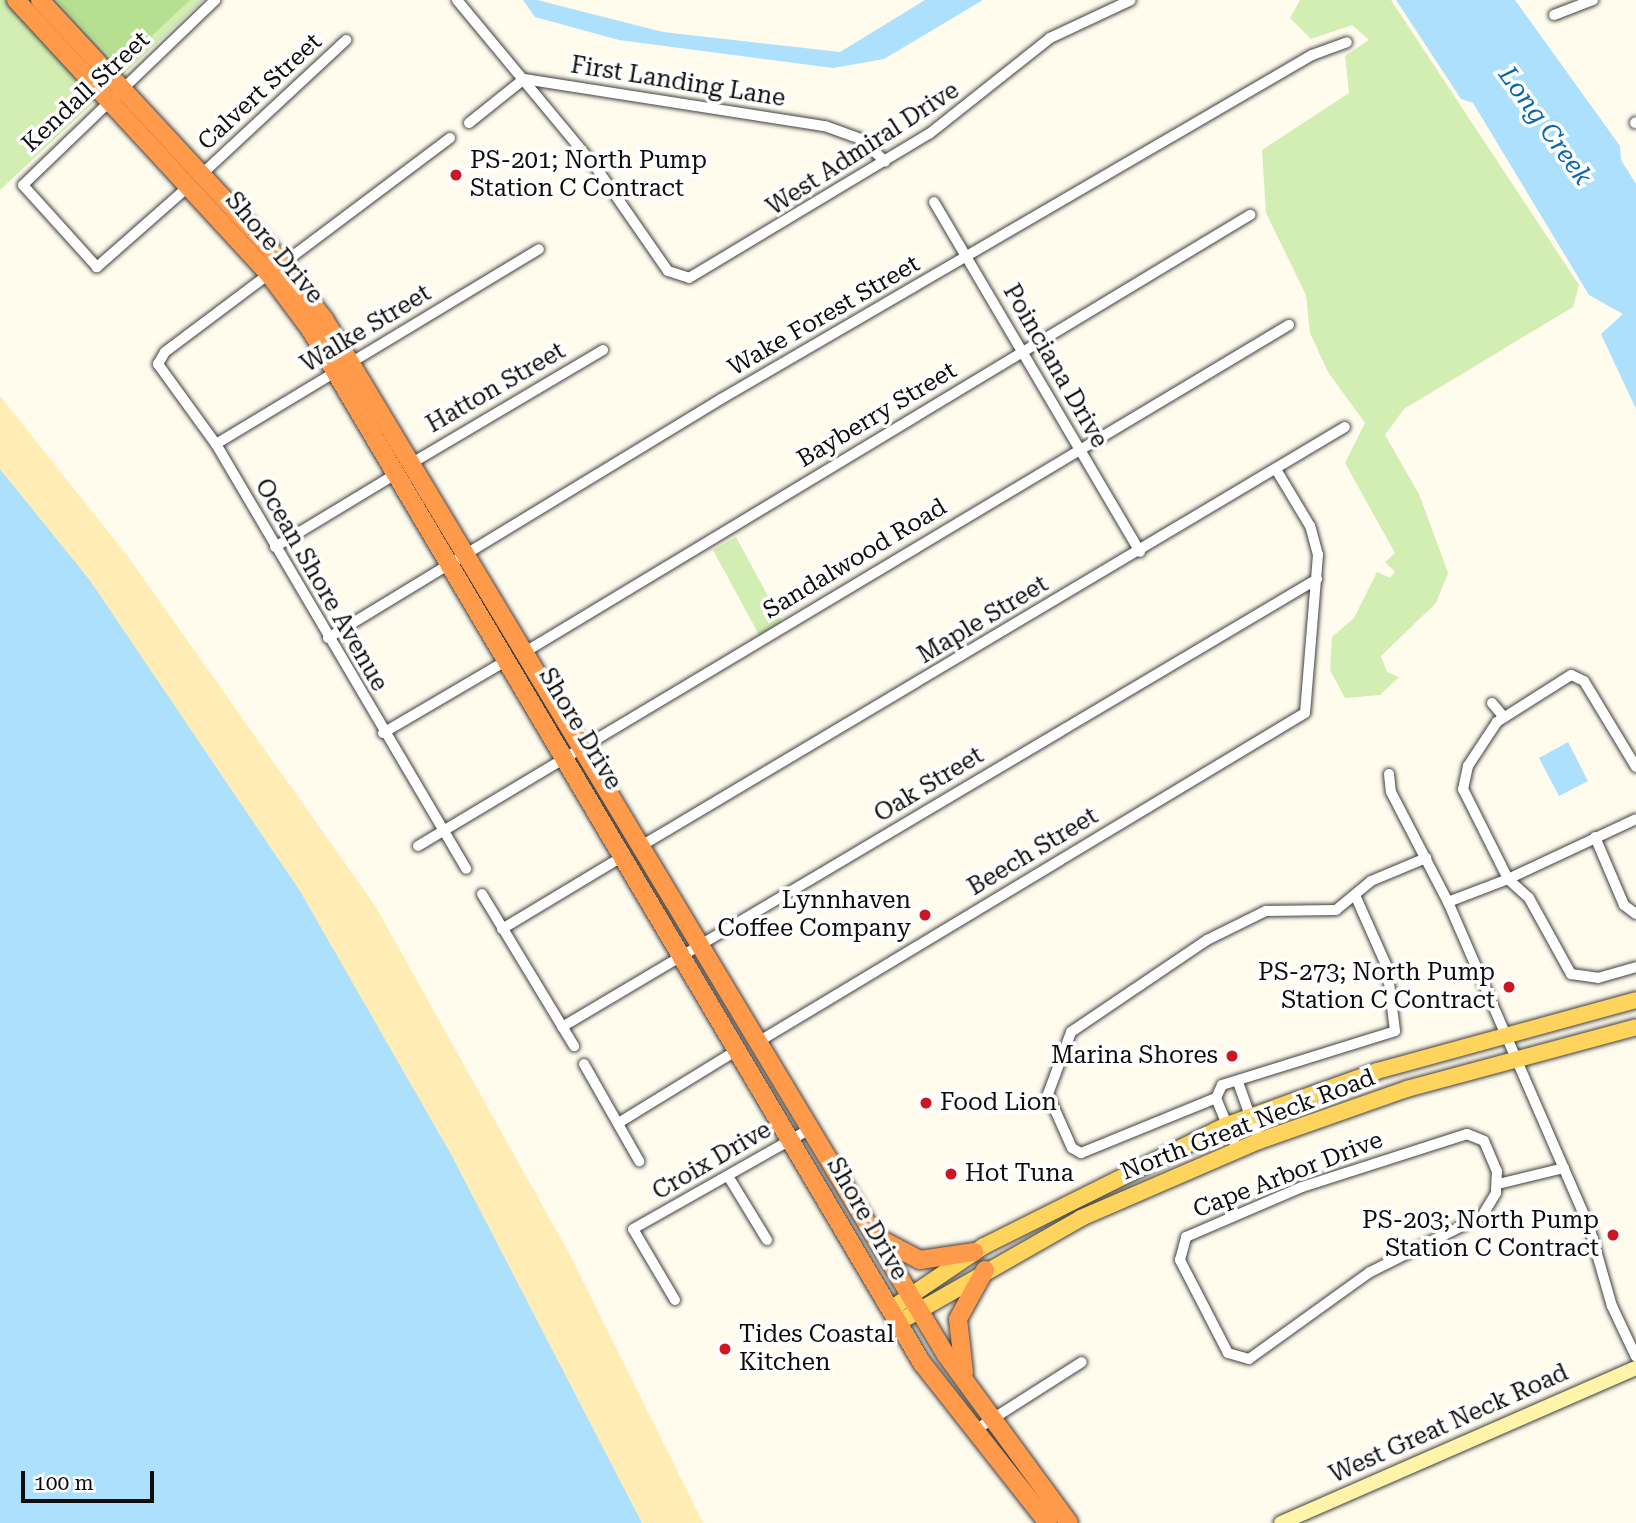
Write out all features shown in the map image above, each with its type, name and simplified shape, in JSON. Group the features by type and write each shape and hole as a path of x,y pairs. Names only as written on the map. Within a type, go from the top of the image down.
{"highway":[{"name":"Shore Drive","path":"16,0 115,93 276,269 344,367 693,949 758,1042 913,1303 973,1395 1069,1523"},
{"name":"Shore Drive","path":"40,0 115,93"},
{"name":"Shore Drive","path":"693,949 740,1049 895,1315 971,1432 1048,1523"},
{"path":"865,1222 910,1258 935,1261 974,1252"},
{"path":"973,1395 956,1330 963,1304 985,1270"}],"main road":[{"name":"North Great Neck Road","path":"895,1315 974,1252 1227,1125 1504,1035 1636,1000"},
{"name":"North Great Neck Road","path":"913,1303 985,1270 1119,1199 1237,1149 1514,1060 1636,1027"}],"street":[{"name":"Kendall Street","path":"102,267 93,265 24,189 27,176 215,0"},
{"path":"457,0 524,79 469,123"},
{"name":"West Admiral Drive","path":"524,79 668,271 681,278 709,270 885,161 979,99 1050,38 1131,0"},
{"path":"1554,15 1593,0"},
{"name":"Calvert Street","path":"102,267 346,40"},
{"name":"Wake Forest Street","path":"328,638 1312,55 1347,42"},
{"name":"First Landing Lane","path":"524,79 825,126 862,139 885,161"},
{"path":"276,269 450,138"},
{"name":"Poinciana Drive","path":"934,202 1140,552"},
{"name":"Bayberry Street","path":"383,733 1250,215"},
{"name":"Walke Street","path":"216,444 539,250"},
{"name":"Ocean Shore Avenue","path":"276,269 165,352 158,364 216,444 383,733 466,869"},
{"name":"Sandalwood Road","path":"443,831 1289,325"},
{"name":"Hatton Street","path":"275,547 603,350"},
{"name":"Maple Street","path":"502,929 1277,471 1345,427"},
{"path":"1277,471 1313,533 1317,579"},
{"name":"Beech Street","path":"758,1042 1290,723 1308,708 1317,579"},
{"name":"Oak Street","path":"562,1027 1317,579"},
{"path":"1636,767 1577,677 1565,676 1503,716 1468,766 1463,789 1508,879 1529,898 1559,962 1571,974 1598,978 1636,967"},
{"path":"1492,703 1503,716"},
{"path":"1389,774 1391,792 1448,902 1514,1060 1564,1168 1636,1357"},
{"path":"1448,902 1508,879 1636,819"},
{"path":"418,846 443,831"},
{"path":"1595,837 1624,905 1636,915"},
{"path":"1354,895 1390,980 1395,1031 1239,1085 1222,1085 1216,1098 1081,1153 1072,1148 1048,1094 1071,1032 1190,951 1254,914 1329,912 1354,895 1426,858"},
{"path":"482,894 574,1046"},
{"path":"620,1122 740,1049"},
{"path":"584,1065 620,1122 639,1161"},
{"path":"1239,1085 1259,1141"},
{"path":"1216,1098 1237,1149"},
{"name":"Croix Drive","path":"675,1300 634,1229 810,1129"},
{"name":"Cape Arbor Drive","path":"1467,1134 1488,1147 1498,1184 1482,1216 1370,1272 1249,1359 1228,1353 1180,1260 1186,1237 1229,1217 1467,1134"},
{"path":"1498,1184 1564,1168"},
{"path":"728,1176 767,1240"},
{"path":"971,1432 1082,1362"},
{"name":"West Great Neck Road","path":"1281,1523 1636,1368"}],"green space":[{"path":"0,0 203,0 0,190"},
{"path":"57,0 190,0 120,66"},
{"path":"1300,0 1391,0 1579,285 1573,307 1404,409 1385,435 1419,494 1448,573 1436,603 1381,656 1387,672 1399,677 1380,695 1345,698 1330,670 1332,637 1354,618 1377,572 1390,578 1395,572 1385,562 1395,553 1345,463 1365,423 1328,372 1310,333 1306,295 1266,213 1262,150 1349,93 1345,56 1369,40 1352,25 1311,39 1290,18"},
{"path":"736,537 782,622 759,635 713,550"}],"sand":[{"path":"0,396 126,554 376,907 571,1257 703,1523 642,1523 452,1156 300,891 89,579 0,469"}],"water":[{"path":"523,0 537,0 663,32 840,52 925,0 983,0 884,59 833,68 619,40 535,17"},
{"name":"Long Creek","path":"1396,0 1515,0 1620,146 1621,160 1636,184 1636,409 1601,334 1623,314 1589,295 1473,103 1461,99"},
{"path":"0,469 89,579 300,891 452,1156 642,1523 0,1523"},
{"path":"1568,742 1588,781 1559,796 1539,758"}],"place":[{"name":"PS-201; North Pump Station C Contract","path":"456,175"},
{"name":"Lynnhaven Coffee Company","path":"925,915"},
{"name":"PS-273; North Pump Station C Contract","path":"1509,987"},
{"name":"Marina Shores","path":"1232,1056"},
{"name":"Food Lion","path":"926,1103"},
{"name":"Hot Tuna","path":"951,1174"},
{"name":"PS-203; North Pump Station C Contract","path":"1613,1235"},
{"name":"Tides Coastal Kitchen","path":"725,1349"}]}
